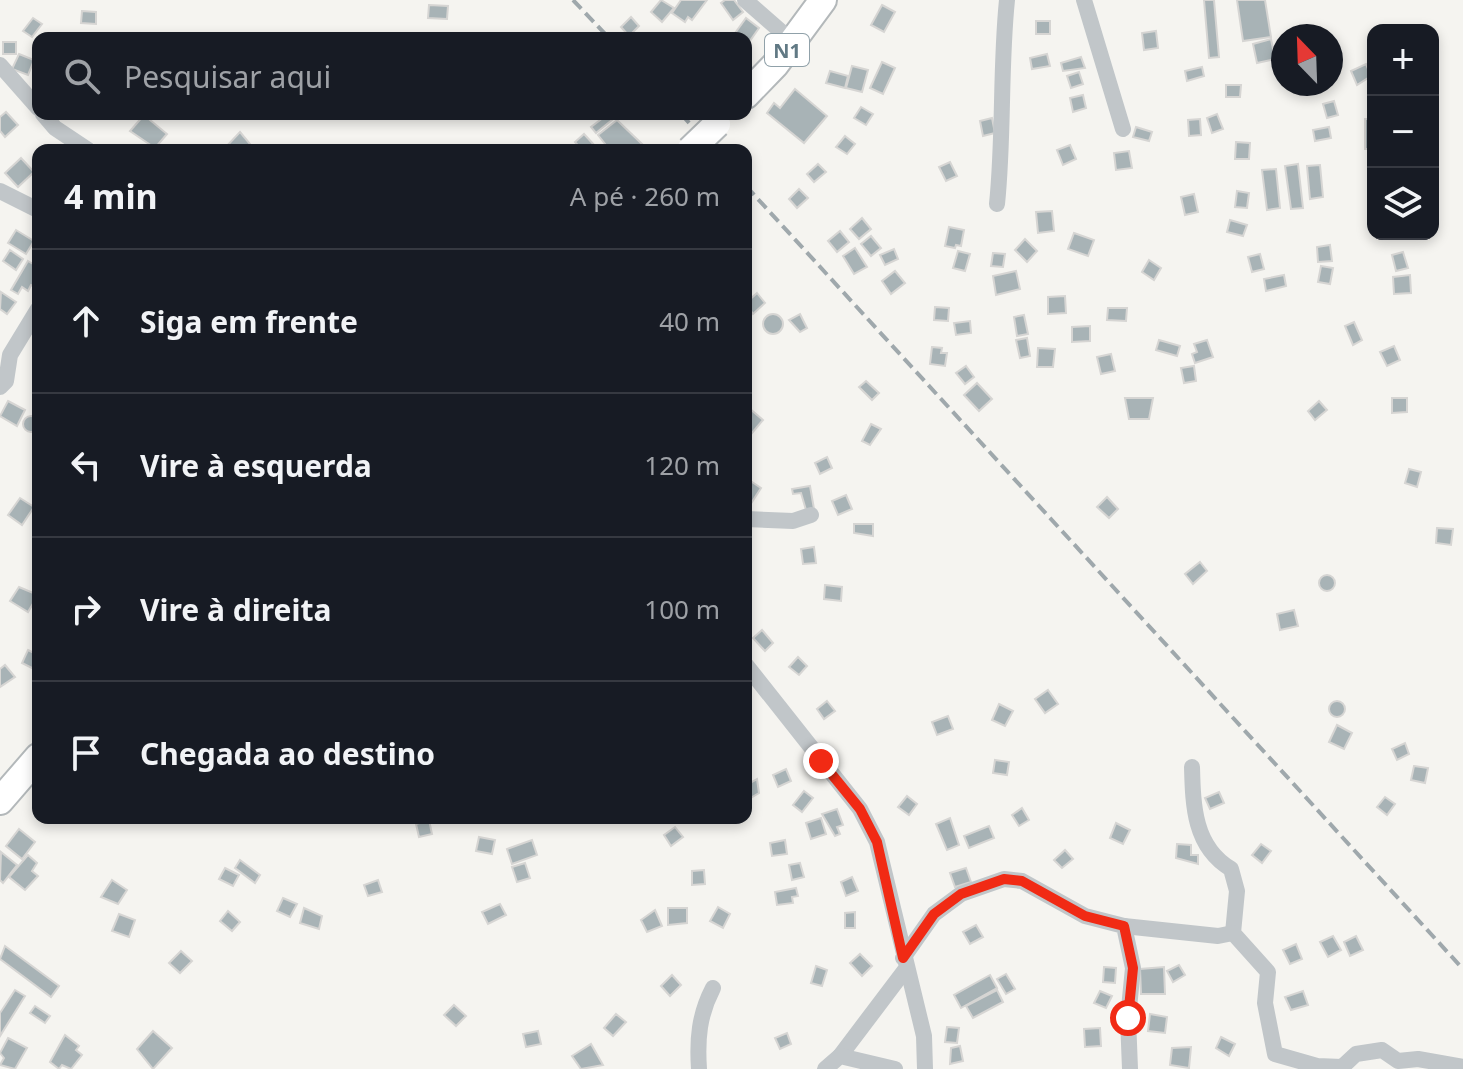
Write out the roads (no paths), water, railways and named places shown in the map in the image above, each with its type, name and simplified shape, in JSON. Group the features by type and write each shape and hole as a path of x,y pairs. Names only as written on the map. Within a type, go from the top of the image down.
{"highway":[{"name":"N1","path":"752,88 793,42 823,0"},
{"path":"696,144 721,120"},
{"path":"0,801 32,764"}],"street":[{"path":"745,0 793,42"},
{"path":"997,204 1002,157 1000,67 1007,0"},
{"path":"1084,0 1123,129"},
{"path":"0,65 32,101"},
{"path":"48,120 79,144"},
{"path":"0,191 32,207"},
{"path":"0,387 6,381 5,353 32,317"},
{"path":"752,520 773,522 811,515"},
{"path":"752,673 860,809 877,842 904,964 924,1036 925,1069"},
{"path":"1192,767 1193,818 1215,860 1231,869 1237,891 1233,933 1268,972 1267,1026 1273,1061 1342,1067 1356,1054 1382,1050 1398,1061 1418,1059 1463,1067"},
{"path":"825,1069 840,1056 904,964 934,914 961,894 1004,879 1022,881 1085,916 1124,926 1218,936 1233,933"},
{"path":"1124,926 1133,968 1128,1018 1130,1069"},
{"path":"699,1069 697,1035 702,1011 713,988"},
{"path":"840,1056 895,1069"}],"railway":[{"path":"573,0 603,32"},
{"path":"686,120 708,144"},
{"path":"752,193 1463,969"}]}
